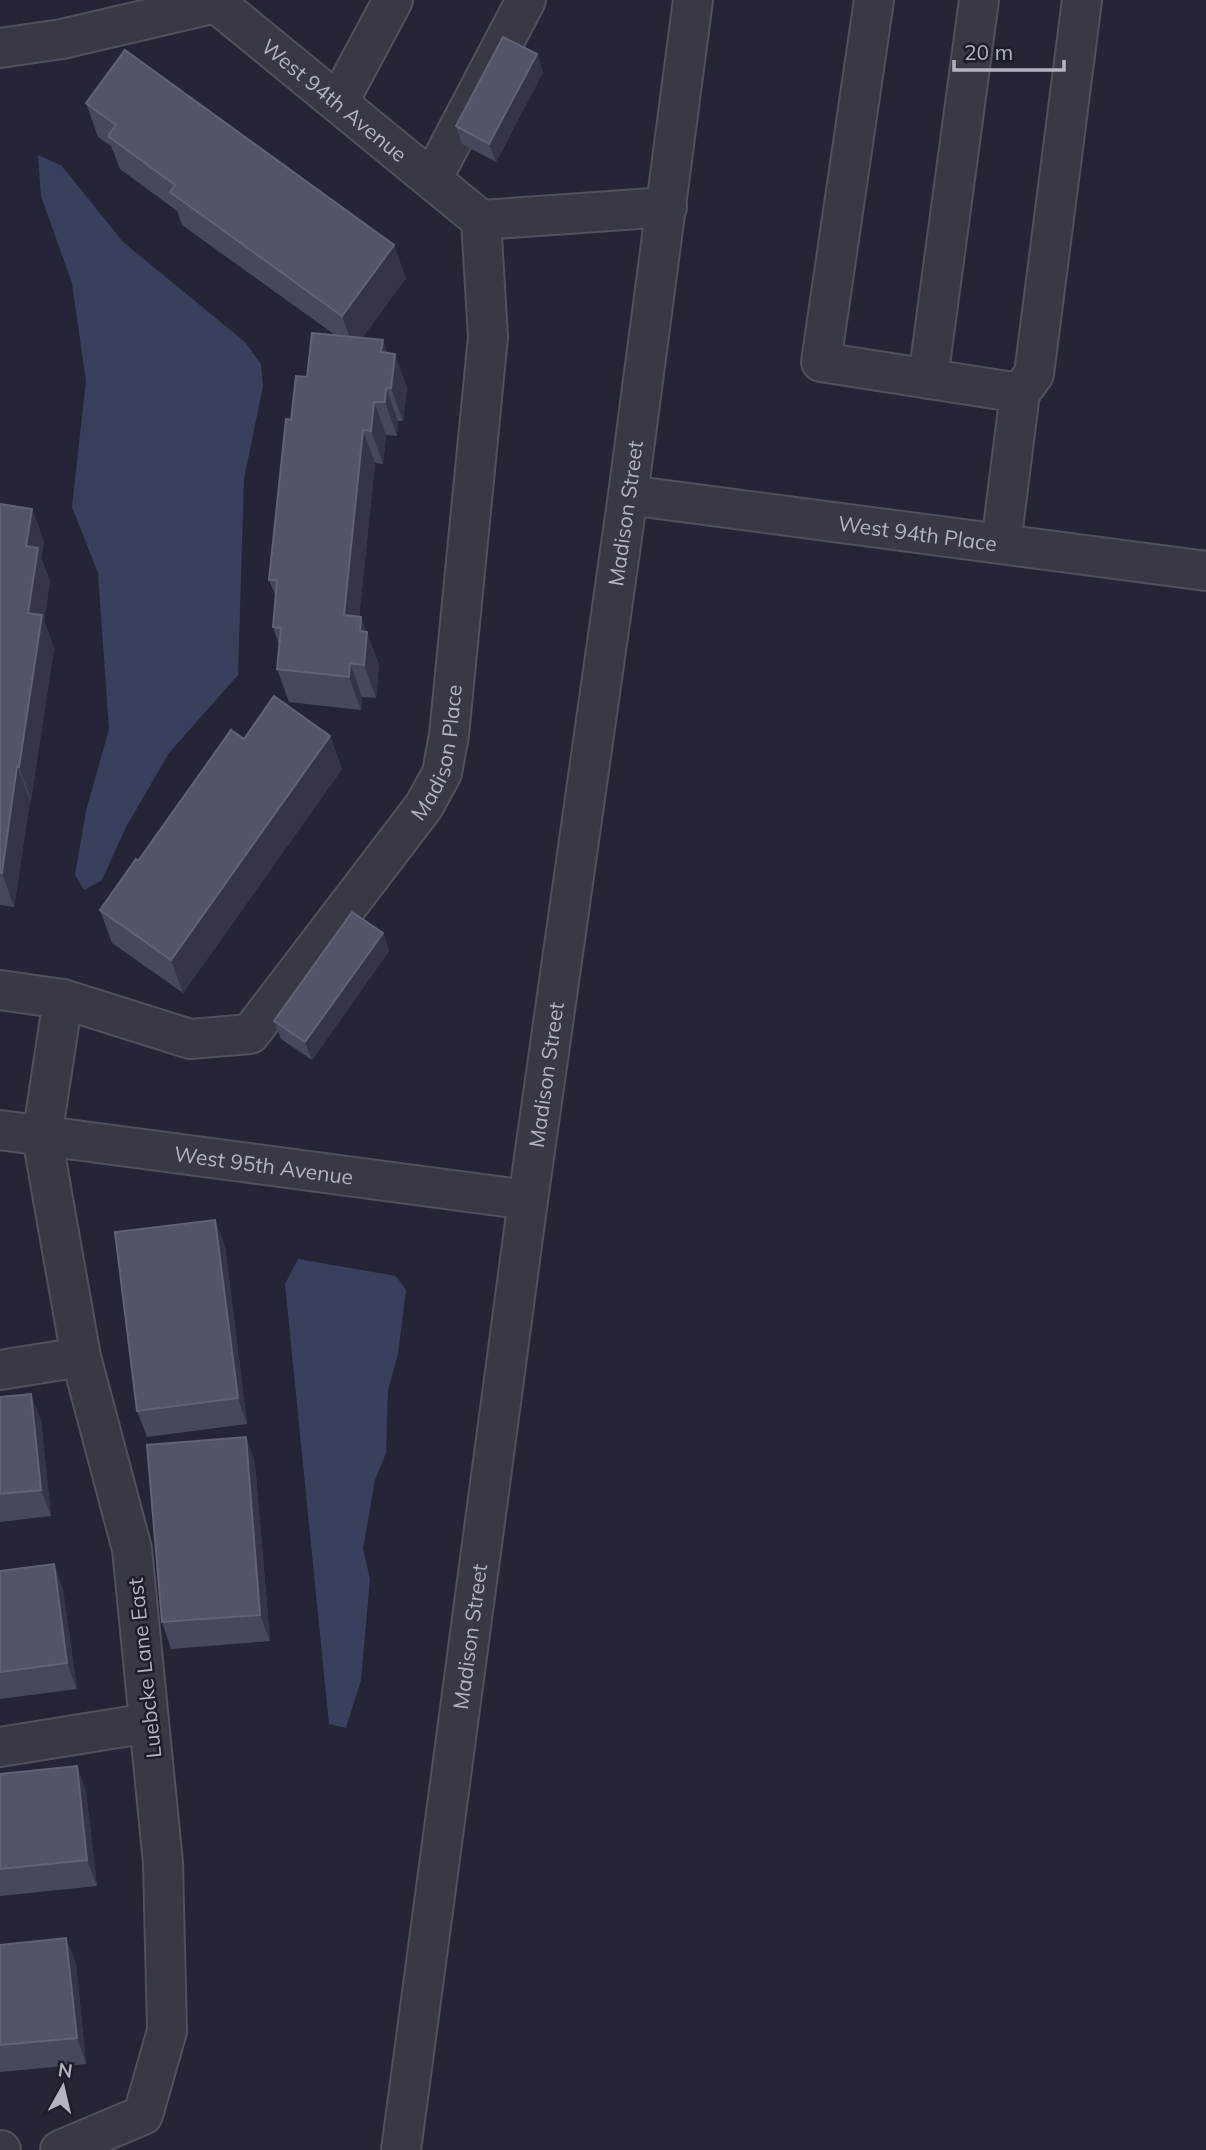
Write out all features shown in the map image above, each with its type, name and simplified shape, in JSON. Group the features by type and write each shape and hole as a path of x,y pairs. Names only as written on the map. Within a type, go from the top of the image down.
{"street":[{"path":"338,103 393,0"},
{"path":"432,179 526,0"},
{"name":"Madison Street","path":"401,2150 527,1200 628,495 693,0"},
{"path":"874,0 821,362 1020,393"},
{"path":"929,379 979,0"},
{"path":"1002,544 1020,393 1034,374 1082,0"},
{"name":"West 94th Avenue","path":"0,48 62,39 217,2 481,220"},
{"path":"481,220 667,207"},
{"name":"Madison Place","path":"0,990 63,999 190,1040 250,1034 424,806 442,773 449,735 488,337 481,220"},
{"name":"West 94th Place","path":"628,495 1206,571"},
{"name":"Luebcke Lane East","path":"60,2150 143,2115 167,2031 163,1863 132,1549 81,1357 41,1137 63,999"},
{"name":"West 95th Avenue","path":"0,1130 527,1200"},
{"path":"0,1370 81,1357"},
{"path":"0,1747 149,1723"}],"water":[{"path":"38,155 61,165 123,242 245,342 261,364 263,386 244,479 238,675 169,753 126,827 102,880 84,890 75,875 86,811 109,729 98,573 72,507 86,381 72,283 41,196"},
{"path":"298,1259 396,1276 406,1290 398,1354 388,1390 386,1453 375,1480 363,1549 370,1579 361,1680 346,1728 329,1724 285,1284"}],"building":[{"path":"503,37 537,54 489,144 456,126"},
{"path":"125,50 394,245 342,316 170,192 175,185 108,136 116,125 86,103"},
{"path":"312,333 383,340 381,352 395,354 391,388 386,388 385,402 374,402 371,431 363,430 344,615 361,617 360,631 367,632 364,665 350,663 349,677 277,669 281,628 273,627 277,580 269,580 286,419 291,420 296,376 307,377"},
{"path":"0,504 32,509 26,546 38,548 28,613 42,615 2,873 0,873"},
{"path":"274,696 330,736 171,960 100,910 231,730 244,739"},
{"path":"352,912 383,933 305,1042 274,1021"},
{"path":"215,1220 238,1398 137,1411 115,1232"},
{"path":"31,1394 41,1490 0,1494 0,1397"},
{"path":"246,1437 260,1615 162,1622 147,1445"},
{"path":"54,1564 67,1663 0,1672 0,1571"},
{"path":"77,1766 87,1860 0,1869 0,1774"},
{"path":"66,1938 77,2038 0,2045 0,1945"}]}
